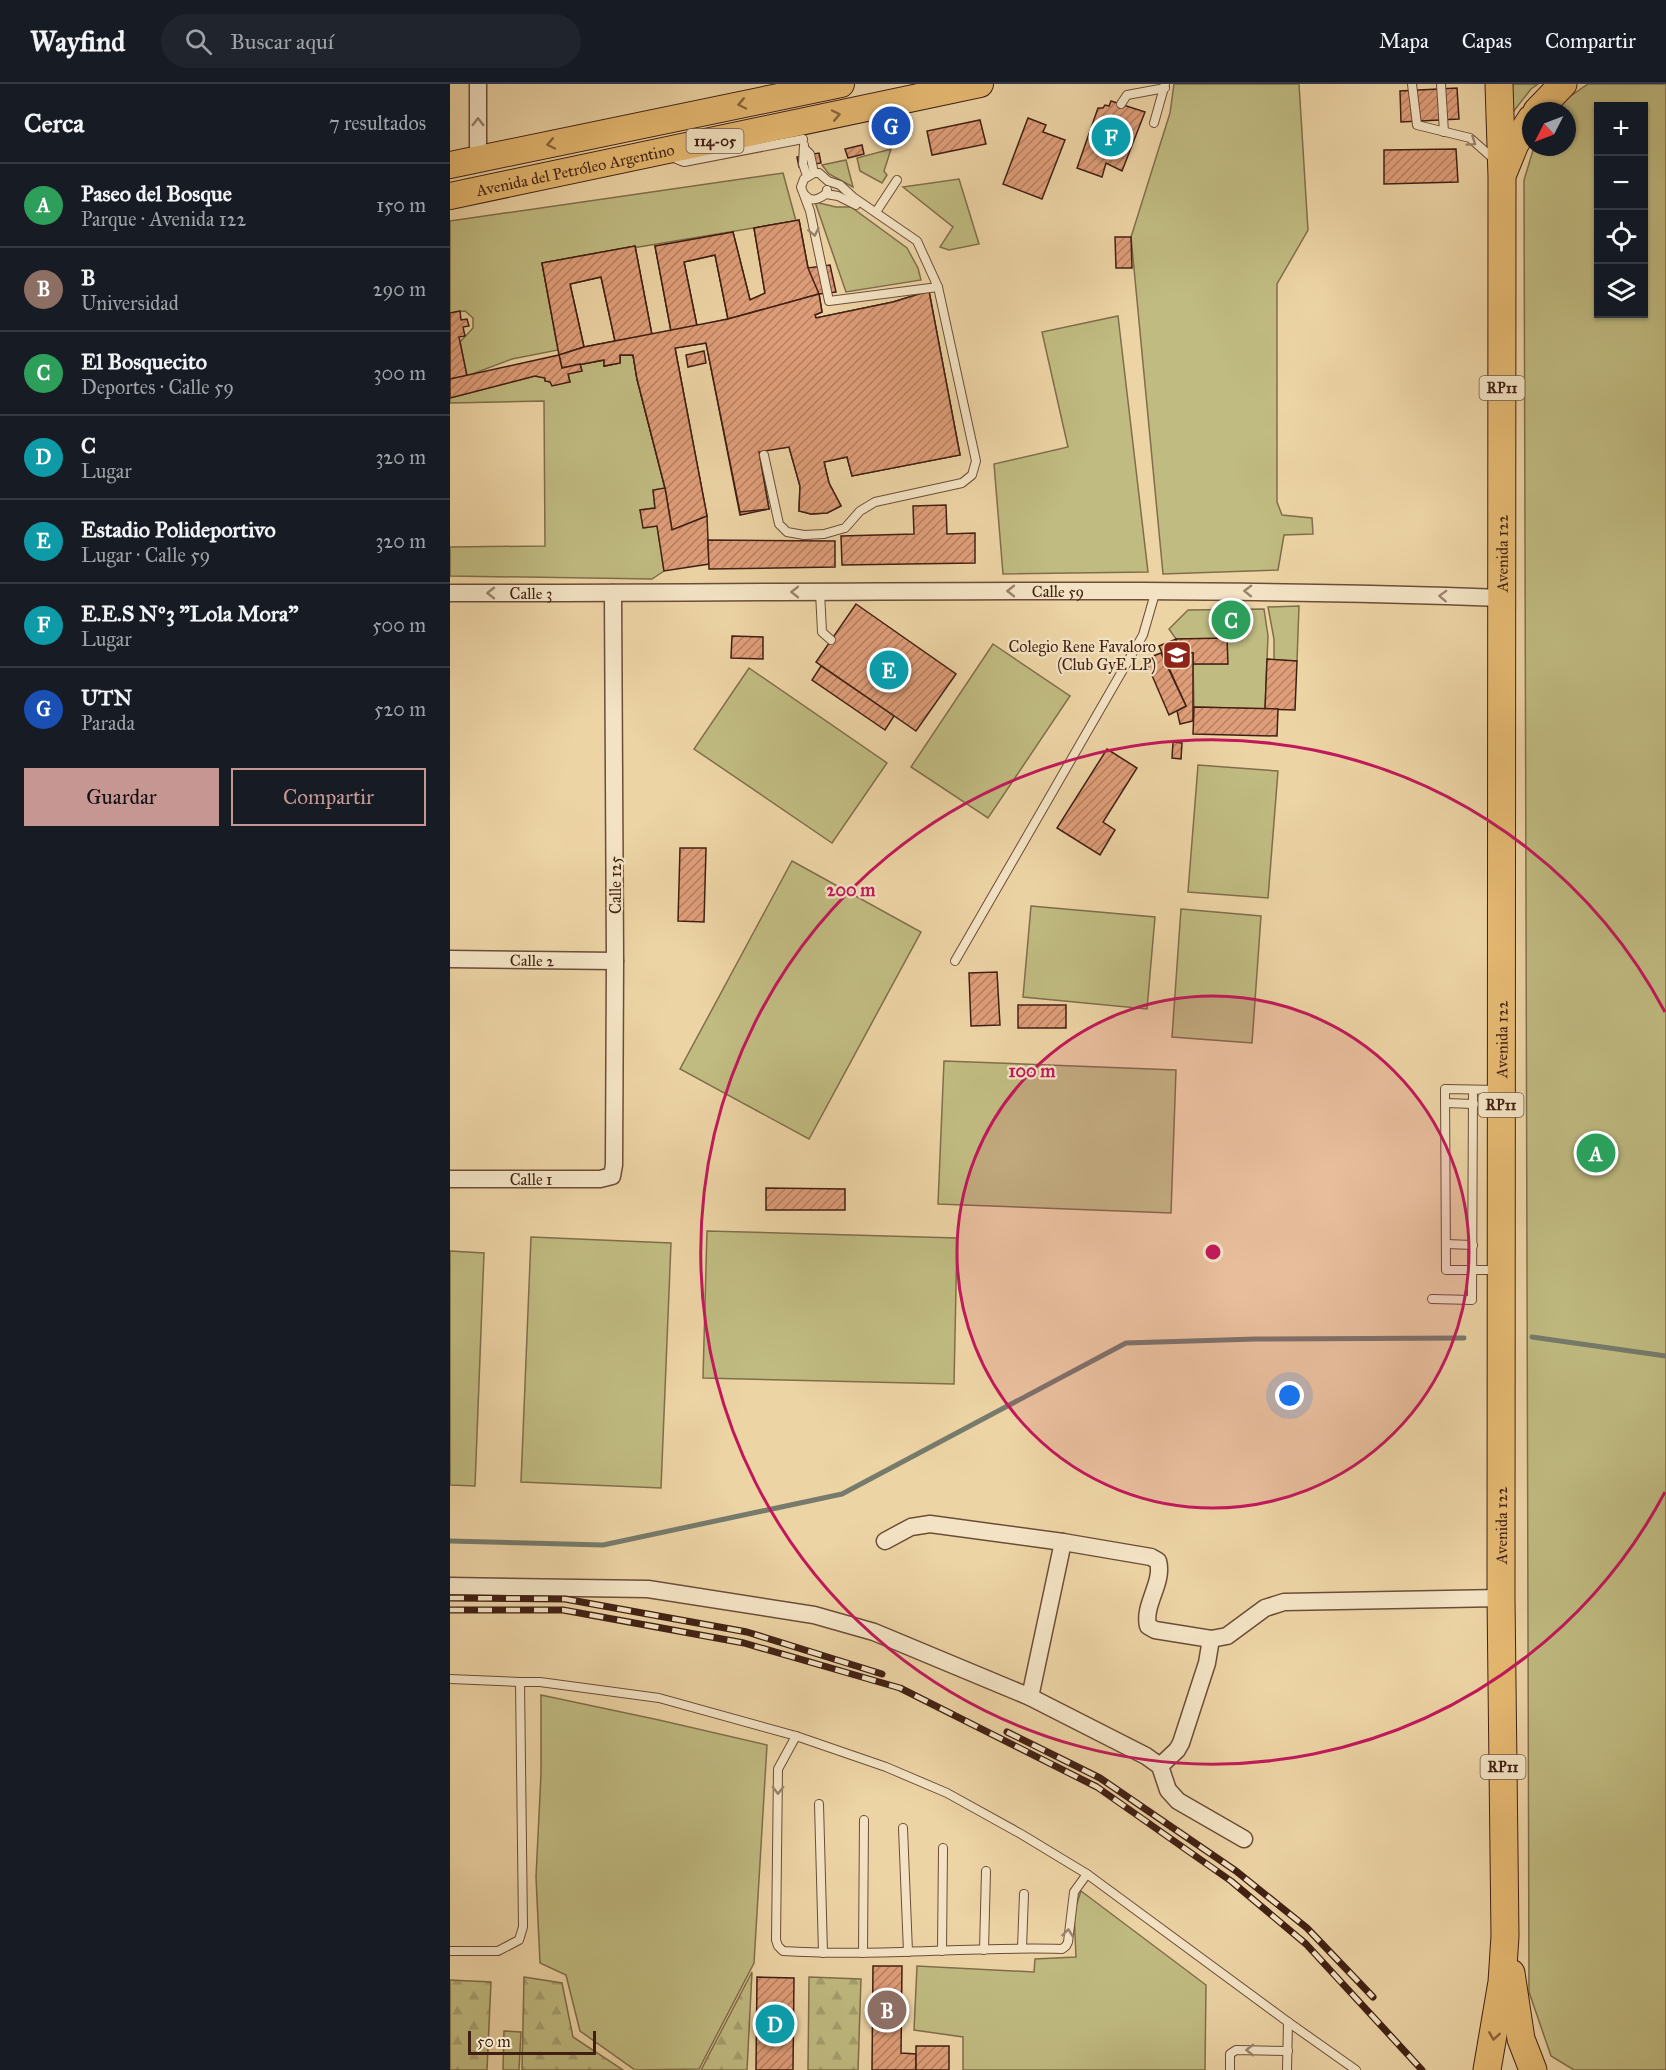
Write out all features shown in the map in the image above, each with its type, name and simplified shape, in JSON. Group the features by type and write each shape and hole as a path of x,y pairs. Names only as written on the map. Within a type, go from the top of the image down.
{"highway":[{"name":"Avenida 122","path":"1487,2070 1502,1982 1505,1936 1501,1598 1502,172 1499,84"},
{"path":"1546,102 1563,84"},
{"name":"Avenida 122","path":"1502,172 1522,133"},
{"name":"Avenida 122","path":"1505,1936 1521,2039 1533,2070"}],"main road":[{"name":"Avenida del Petróleo Argentino","path":"450,165 805,88 841,84"},
{"name":"Avenida del Petróleo Argentino","path":"450,196 661,152 802,131 980,84"}],"street":[{"path":"478,84 478,159"},
{"name":"Calle 59","path":"613,593 1156,590 1501,598"},
{"name":"Calle 3","path":"450,593 613,593"},
{"name":"Calle 125","path":"612,1176 614,1165 615,961 613,593"},
{"name":"Calle 2","path":"450,959 615,961"},
{"name":"Calle 1","path":"450,1179 600,1179 612,1176"},
{"path":"885,1541 912,1527 930,1524 1063,1542 1150,1557 1158,1561 1160,1571 1146,1616 1148,1626 1155,1630 1211,1639 1227,1636 1265,1608 1284,1602 1501,1598"},
{"path":"1030,1697 1063,1542"},
{"path":"450,1586 648,1589 814,1615 874,1632 1030,1697 1146,1756 1160,1766 1168,1791 1178,1801 1244,1839"},
{"path":"1160,1766 1181,1743 1207,1663 1211,1639"}],"lane":[{"path":"1412,84 1417,125 1470,138 1502,172"},
{"path":"1441,84 1444,132"},
{"path":"1121,104 1127,95 1165,86 1154,123"},
{"path":"802,131 805,149 810,154 811,175"},
{"path":"764,455 779,524 787,532 804,535 824,534 845,528 860,511 875,502 962,483 972,475 976,461 937,287 917,241 840,185 828,181 823,175 811,175 804,179 801,187 820,256 829,301 937,287"},
{"path":"876,212 897,180"},
{"path":"826,194 828,181"},
{"path":"804,195 812,200 826,194 848,200 913,244 937,287"},
{"path":"955,961 1143,635 1156,590"},
{"path":"820,592 822,632 831,640"},
{"path":"1501,1090 1445,1089 1445,1104 1446,1270 1502,1270"},
{"path":"1432,1299 1473,1300 1473,1090"},
{"path":"1445,1104 1473,1104"},
{"path":"1446,1245 1473,1245"},
{"path":"450,1679 540,1682 659,1698 796,1736 886,1767 947,1793 1022,1834 1087,1874 1353,2068"},
{"path":"450,1951 498,1951 519,1940 523,1927 520,1682"},
{"path":"796,1736 778,1769 776,1940 783,1951 863,1953 1022,1948 1062,1949 1066,1946 1074,1892 1087,1874"},
{"path":"819,1804 823,1953"},
{"path":"863,1953 864,1820"},
{"path":"903,1828 908,1952"},
{"path":"942,1951 943,1848"},
{"path":"984,1950 986,1871"},
{"path":"1022,1948 1024,1894"},
{"path":"1287,2070 1288,2022"},
{"path":"1230,2070 1230,2054 1236,2050 1288,2051"}],"green space":[{"path":"1174,84 1299,84 1308,230 1277,284 1277,502 1282,515 1312,518 1313,534 1284,535 1278,570 1163,574 1131,237 1170,113"},
{"path":"1506,84 1538,84 1531,89 1513,112"},
{"path":"1588,84 1666,84 1666,2070 1574,2070 1551,2056 1529,1992 1524,180 1531,156 1576,156 1576,102 1562,102"},
{"path":"891,149 884,171 887,175 882,183 860,171 857,158"},
{"path":"846,160 853,187 829,174 822,165"},
{"path":"783,173 796,221 542,263 558,350 512,359 467,376 460,342 473,328 473,318 465,311 450,313 450,221"},
{"path":"959,179 979,244 949,250 940,247 953,227 903,187"},
{"path":"815,202 836,207 851,207 907,248 918,268 921,280 846,292"},
{"path":"1118,316 1148,572 1003,574 994,464 1068,447 1042,332"},
{"path":"620,355 633,355 665,488 653,490 655,508 640,510 644,528 657,526 664,571 652,579 450,576 450,547 545,546 544,401 450,403 450,398 535,376 545,378 545,381 570,382 568,374 582,371 580,364 604,360 605,366 620,363"},
{"path":"1299,606 1297,661 1274,660 1274,639 1268,607"},
{"path":"1264,609 1268,636 1265,709 1194,707 1193,664 1227,664 1227,639 1176,639 1169,629 1188,610"},
{"path":"993,644 1070,696 988,818 911,767"},
{"path":"749,668 887,763 832,843 694,749"},
{"path":"1198,765 1278,771 1268,898 1188,892"},
{"path":"792,861 921,932 809,1139 680,1069"},
{"path":"1031,906 1155,917 1147,1009 1023,997"},
{"path":"1181,909 1261,916 1252,1043 1172,1037"},
{"path":"944,1061 1176,1070 1171,1213 938,1204"},
{"path":"707,1231 957,1238 954,1384 703,1378"},
{"path":"531,1237 671,1243 661,1488 521,1482"},
{"path":"450,1251 484,1253 475,1486 450,1485"},
{"path":"541,1695 767,1745 754,1963 699,2069 635,2070 580,2031 566,1975 540,1963 536,1877 541,1774"},
{"path":"1081,1891 1206,1985 1205,2070 963,2070 963,2037 914,2030 917,1966 1034,1972 1035,1959 1076,1957 1074,1912"},
{"path":"752,1972 747,2070 701,2070"},
{"path":"524,1977 562,1983 573,2037 623,2070 522,2070"},
{"path":"809,1977 861,1979 858,2070 808,2070"},
{"path":"450,1980 491,1982 487,2070 450,2070"},
{"path":"504,2031 521,2032 519,2070 503,2070"}],"building":[{"path":"1457,88 1459,119 1401,122 1400,91"},
{"path":"1111,101 1145,112 1122,171 1106,163 1102,177 1077,168 1098,108 1109,106"},
{"path":"1028,118 1046,125 1043,132 1065,140 1042,199 1003,184"},
{"path":"980,120 986,144 932,155 927,131"},
{"path":"862,145 864,154 848,158 845,149"},
{"path":"1456,149 1458,182 1384,184 1384,150"},
{"path":"819,153 821,163 799,167 797,157"},
{"path":"799,220 808,268 830,265 836,292 819,294 822,312 815,315 816,318 893,302 929,291 960,455 852,476 847,457 824,462 829,483 841,506 827,513 811,514 799,511 800,486 789,447 759,451 769,509 740,515 706,343 675,348 707,516 672,530 665,488 633,355 620,355 620,363 604,366 604,360 562,368 542,263 635,246 652,335 671,331 655,246 733,232 750,300 765,293 754,228","holes":["715,255 728,319 697,326 684,262","601,277 615,341 584,347 570,284"]},
{"path":"799,220 808,268 819,294 728,319 715,255 684,262 697,326 671,331 655,246 733,232 750,300 765,293 754,228"},
{"path":"1115,237 1131,237 1132,268 1116,268"},
{"path":"635,246 652,335 615,341 601,277 570,284 584,347 559,355 542,263"},
{"path":"929,291 960,455 852,476 847,457 824,462 829,483 841,506 827,513 811,514 799,511 800,486 789,447 759,452 769,509 740,512 706,343 675,348 707,516 672,530 665,488 633,355 620,355 620,363 604,366 604,360 562,368 559,355 584,347 728,319 819,294 822,312 815,315 816,318 893,302"},
{"path":"460,311 461,320 467,319 469,326 463,327 465,336 459,337 467,376 450,379 450,313"},
{"path":"704,351 706,363 688,367 686,355"},
{"path":"559,355 562,368 580,364 582,371 568,374 570,382 552,386 550,382 545,381 545,378 535,376 450,398 450,379"},
{"path":"665,488 672,530 707,516 709,564 664,571 657,526 643,528 640,510 655,508 653,490"},
{"path":"946,505 947,534 975,533 975,563 842,565 841,536 914,534 913,506"},
{"path":"708,540 835,541 835,567 709,569"},
{"path":"856,604 956,674 916,731 816,662"},
{"path":"732,636 763,637 763,659 731,658"},
{"path":"1227,638 1228,664 1193,664 1193,653 1176,653 1176,639"},
{"path":"1176,639 1176,653 1193,653 1193,721 1180,724 1177,711 1186,706 1159,646"},
{"path":"1161,653 1186,706 1169,715 1145,659"},
{"path":"1267,659 1297,661 1295,710 1265,709"},
{"path":"821,666 894,716 885,730 812,680"},
{"path":"1194,707 1278,709 1277,736 1193,734"},
{"path":"1173,742 1182,743 1181,759 1172,758"},
{"path":"1107,749 1137,768 1103,822 1115,830 1100,855 1057,828"},
{"path":"680,848 706,848 704,922 678,921"},
{"path":"997,972 1000,1025 971,1026 969,973"},
{"path":"1018,1005 1066,1005 1066,1028 1018,1028"},
{"path":"766,1188 845,1189 845,1210 766,1210"},
{"path":"873,1966 902,1966 901,2053 916,2054 916,2070 872,2070"},
{"path":"757,1977 794,1978 793,2070 756,2070"},
{"path":"916,2046 949,2046 949,2070 916,2070"}],"waterway":[{"path":"1532,1337 1666,1356"},
{"path":"450,1541 603,1545 842,1494 1126,1343 1256,1339 1464,1338"}],"railway":[{"path":"450,1598 565,1599 747,1632 882,1674"},
{"path":"450,1610 563,1610 744,1643 900,1688 1097,1787 1231,1881 1306,1944 1422,2070"},
{"path":"1007,1732 1100,1778 1236,1871 1307,1928 1373,1997"}],"place":[{"name":"UTN","path":"891,126"},
{"name":"E.E.S Nº3 \"Lola Mora\"","path":"1111,137"},
{"name":"El Bosquecito","path":"1231,620"},
{"name":"Colegio Rene Favaloro (Club GyE LP)","path":"1177,655"},
{"name":"Estadio Polideportivo","path":"889,670"},
{"name":"Paseo del Bosque","path":"1596,1153"},
{"name":"B","path":"887,2010"},
{"name":"C","path":"775,2024"}]}
